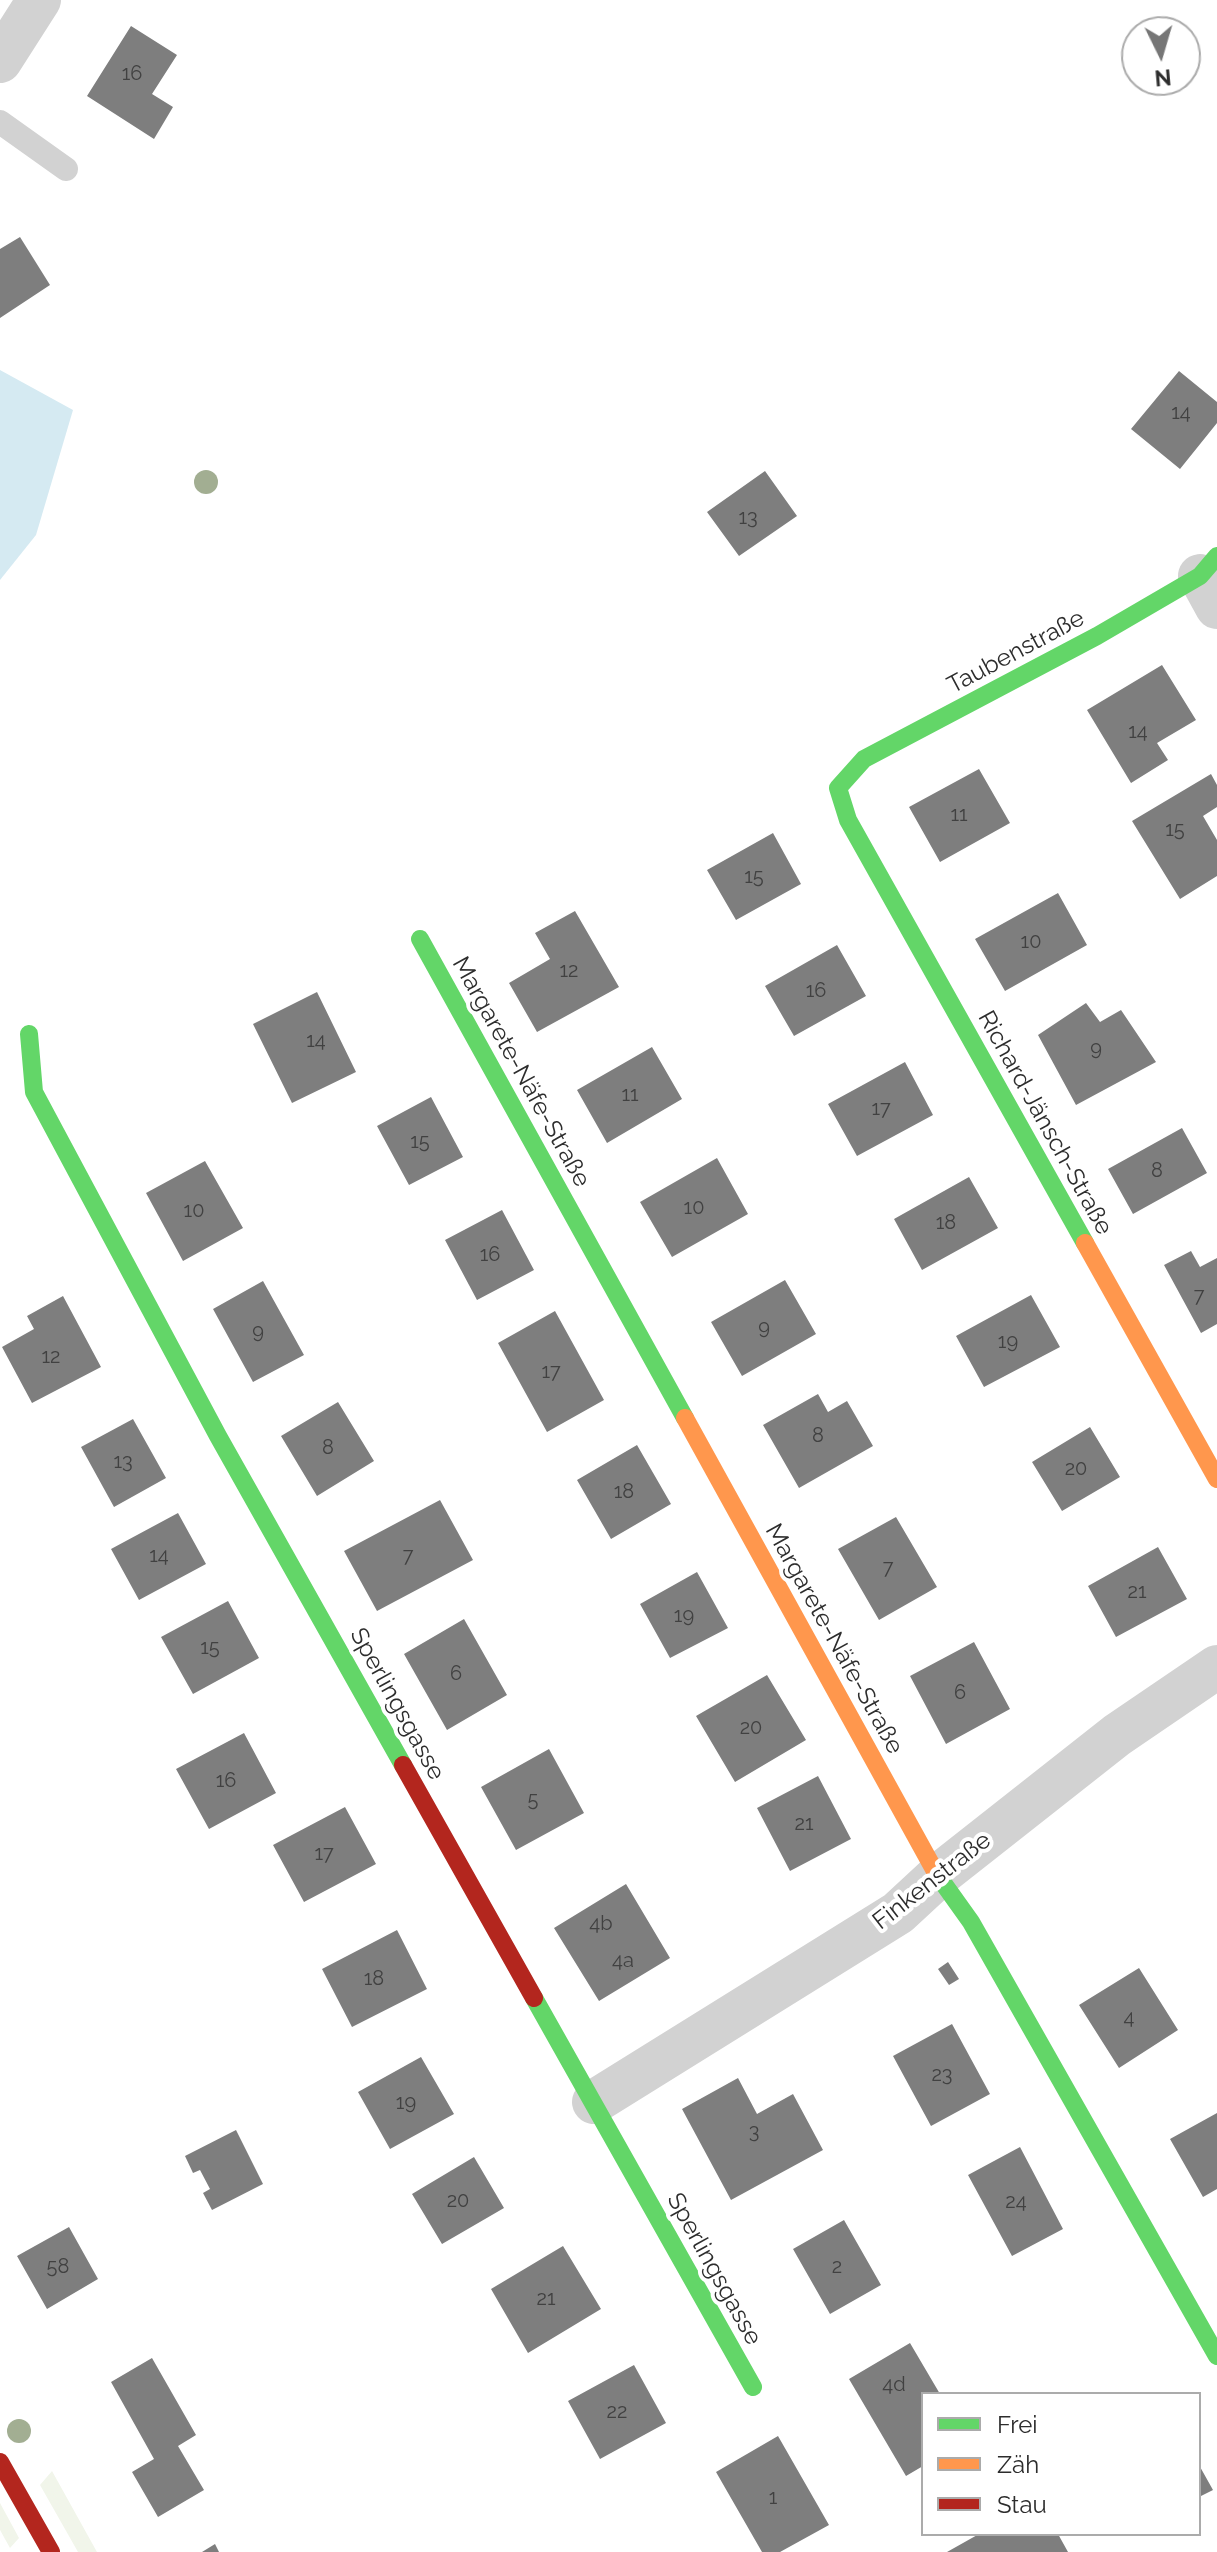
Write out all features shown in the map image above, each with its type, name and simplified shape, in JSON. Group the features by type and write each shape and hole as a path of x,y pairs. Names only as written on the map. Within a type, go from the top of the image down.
{"street":[{"path":"0,61 39,0"},
{"name":"Taubenstraße","path":"838,788 864,759 1097,636 1211,580"},
{"name":"Richard-Jänsch-Straße","path":"838,788 848,820 1217,1479"},
{"name":"Margarete-Näfe-Straße","path":"420,939 938,1876 971,1922 1217,2356"},
{"name":"Sperlingsgasse","path":"29,1034 34,1092 63,1147 218,1436 753,2387"},
{"name":"Finkenstraße","path":"594,2102 898,1913 938,1876 1117,1735 1217,1667"},
{"path":"0,2462 51,2552"}],"lane":[{"path":"0,122 66,169"}],"shaded area":[{"path":"52,2471 97,2552 78,2552 40,2485"},
{"path":"0,2503 19,2538 10,2548 0,2530"}],"water":[{"path":"0,370 73,410 36,535 0,580"}],"building":[{"path":"131,26 177,55 152,94 173,107 154,139 87,96"},
{"path":"20,237 50,285 0,318 0,249"},
{"path":"1179,371 1217,402 1217,423 1180,469 1131,429"},
{"path":"765,471 797,516 739,556 707,512"},
{"path":"1162,665 1196,720 1157,743 1168,760 1131,783 1087,710"},
{"path":"979,769 1010,823 940,862 909,807"},
{"path":"1211,774 1217,785 1217,807 1203,816 1217,840 1217,876 1180,899 1132,821"},
{"path":"773,833 801,884 736,920 707,870"},
{"path":"1058,893 1087,945 1005,991 975,939"},
{"path":"575,911 619,987 537,1032 509,983 550,959 535,933"},
{"path":"837,945 866,996 794,1036 765,986"},
{"path":"317,992 356,1072 292,1103 253,1024"},
{"path":"1086,1003 1100,1022 1121,1010 1156,1062 1076,1105 1038,1035"},
{"path":"652,1047 682,1099 607,1143 577,1090"},
{"path":"905,1062 933,1115 857,1156 828,1104"},
{"path":"431,1097 463,1157 409,1185 377,1126"},
{"path":"1182,1128 1207,1173 1133,1214 1108,1169"},
{"path":"717,1158 748,1214 672,1257 640,1202"},
{"path":"205,1161 243,1228 183,1261 146,1193"},
{"path":"969,1177 998,1228 922,1270 894,1219"},
{"path":"502,1210 534,1270 477,1300 445,1240"},
{"path":"1191,1251 1200,1267 1217,1258 1217,1324 1201,1333 1164,1265"},
{"path":"785,1280 816,1334 742,1376 711,1322"},
{"path":"263,1281 304,1355 253,1382 213,1309"},
{"path":"1031,1295 1060,1347 984,1387 956,1336"},
{"path":"63,1296 101,1367 32,1403 2,1347 34,1329 27,1316"},
{"path":"555,1311 604,1400 547,1432 498,1343"},
{"path":"818,1394 828,1412 847,1401 873,1446 799,1488 763,1425"},
{"path":"338,1402 374,1461 317,1496 281,1436"},
{"path":"133,1419 166,1478 114,1507 81,1447"},
{"path":"1090,1427 1120,1477 1062,1511 1032,1462"},
{"path":"637,1445 671,1504 611,1539 577,1480"},
{"path":"440,1500 473,1560 377,1611 344,1551"},
{"path":"178,1513 206,1564 139,1600 111,1549"},
{"path":"896,1517 937,1587 879,1620 838,1549"},
{"path":"1158,1547 1187,1599 1116,1637 1088,1586"},
{"path":"697,1572 728,1628 670,1658 640,1604"},
{"path":"228,1601 259,1658 193,1694 161,1637"},
{"path":"464,1619 507,1695 447,1730 404,1654"},
{"path":"974,1642 1010,1709 946,1744 910,1676"},
{"path":"767,1675 806,1740 735,1782 696,1716"},
{"path":"244,1733 276,1793 209,1829 176,1769"},
{"path":"549,1749 584,1813 516,1850 481,1787"},
{"path":"818,1776 851,1839 790,1871 757,1808"},
{"path":"345,1807 376,1864 304,1902 273,1845"},
{"path":"626,1884 670,1958 599,2001 554,1928"},
{"path":"397,1930 427,1989 352,2027 322,1969"},
{"path":"948,1962 959,1979 949,1985 938,1969"},
{"path":"1139,1968 1178,2030 1119,2068 1079,2005"},
{"path":"952,2024 990,2094 931,2126 893,2056"},
{"path":"421,2057 454,2114 390,2149 358,2092"},
{"path":"738,2078 757,2114 793,2094 823,2150 731,2200 682,2109"},
{"path":"1217,2113 1217,2189 1203,2197 1170,2139"},
{"path":"236,2130 263,2184 212,2210 203,2193 210,2189 200,2170 193,2173 185,2156"},
{"path":"1020,2147 1063,2229 1012,2256 968,2175"},
{"path":"474,2157 504,2208 442,2244 412,2194"},
{"path":"844,2220 881,2285 830,2314 793,2249"},
{"path":"69,2227 98,2279 47,2309 17,2256"},
{"path":"563,2246 601,2309 528,2353 491,2289"},
{"path":"910,2343 939,2392 921,2392 921,2467 906,2476 849,2379"},
{"path":"152,2358 196,2435 178,2446 204,2490 158,2517 132,2472 154,2459 111,2382"},
{"path":"634,2365 666,2423 600,2459 568,2401"},
{"path":"778,2436 829,2525 780,2552 762,2552 716,2472"},
{"path":"1201,2469 1213,2490 1201,2496"},
{"path":"975,2536 1059,2536 1068,2552 947,2552"},
{"path":"215,2544 219,2552 202,2552"}],"traffic: fast":[{"path":"1085,1243 848,820 838,788 864,759 1097,636 1200,576 1217,556"},
{"path":"420,939 685,1418"},
{"path":"29,1034 34,1092 218,1436 403,1765"},
{"path":"936,1873 971,1922 1217,2356"},
{"path":"534,1998 753,2387"}],"traffic: slow":[{"path":"1085,1243 1217,1479"},
{"path":"685,1418 936,1873"}],"traffic: jam":[{"path":"403,1765 534,1998"},
{"path":"0,2462 51,2552"}]}
